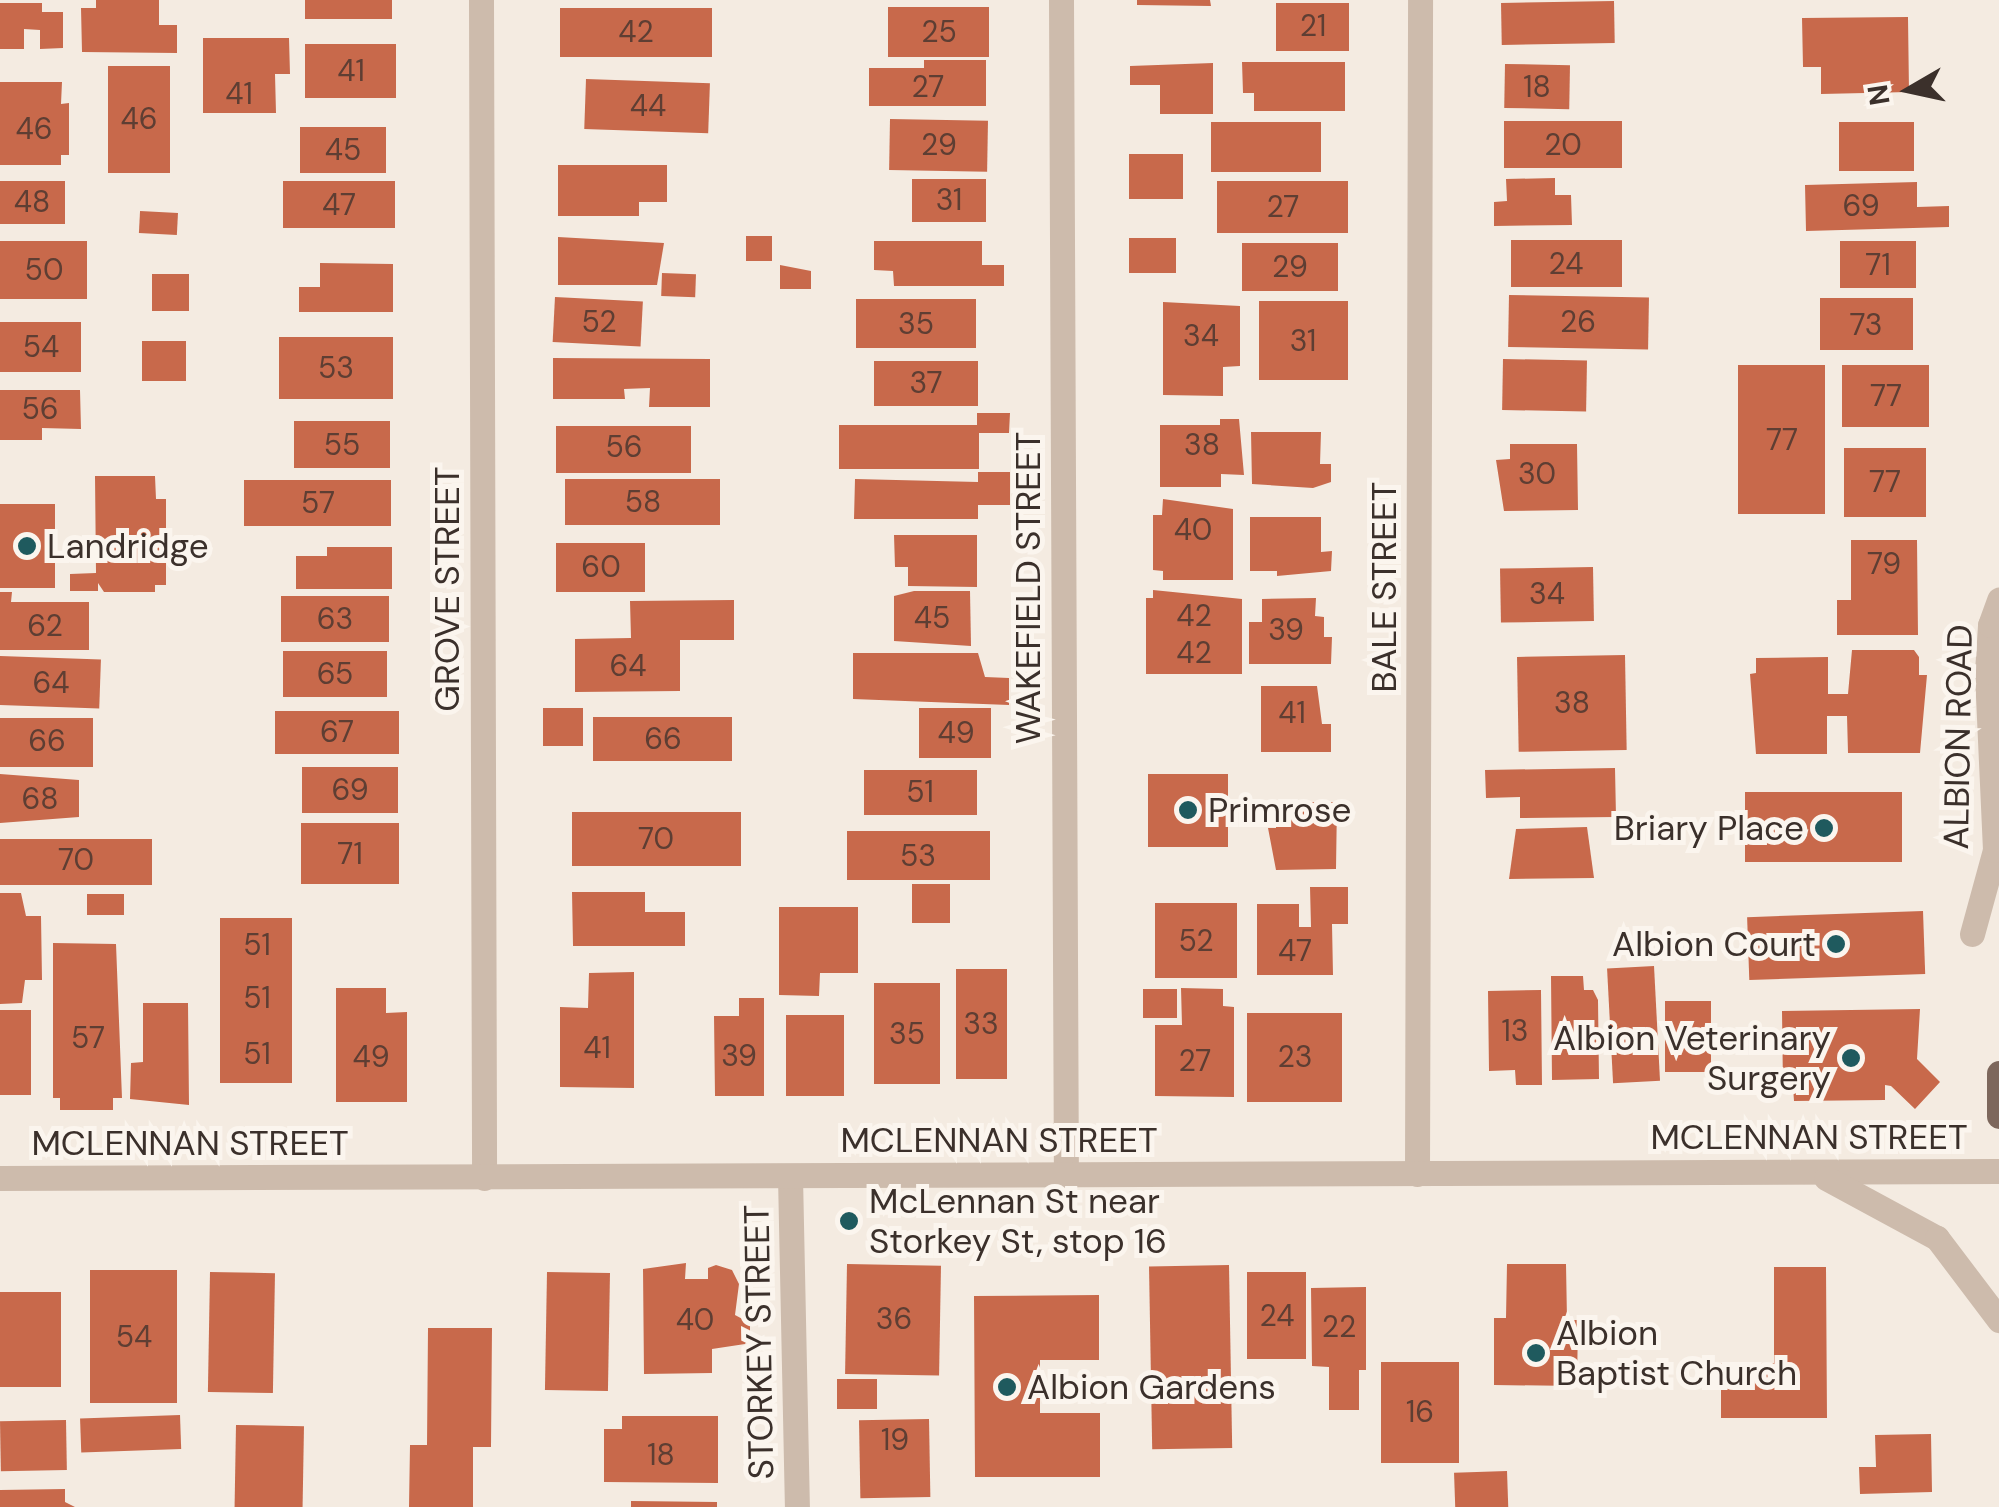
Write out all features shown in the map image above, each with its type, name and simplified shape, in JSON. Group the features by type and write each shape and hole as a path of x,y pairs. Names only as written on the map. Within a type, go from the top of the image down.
{"main road":[{"path":"1999,1073 1999,1116"}],"street":[{"name":"GROVE STREET","path":"480,0 484,1178"},
{"name":"WAKEFIELD STREET","path":"1061,0 1066,1175"},
{"name":"BALE STREET","path":"1417,1174 1420,0"},
{"name":"ALBION ROAD","path":"1972,934 1994,850 1987,672 1990,624 1999,600"},
{"name":"MCLENNAN STREET","path":"0,1178 1818,1175 1999,1171"},
{"path":"1818,1175 1930,1232 1955,1256 1999,1320"},
{"name":"STORKEY STREET","path":"790,1176 797,1507"}],"building":[{"path":"96,0 159,0 159,25 177,25 177,53 82,52 81,8 96,8"},
{"path":"305,0 392,0 392,19 305,19"},
{"path":"1137,0 1210,0 1211,6 1137,5"},
{"path":"1614,1 1615,43 1502,45 1501,3"},
{"path":"0,3 42,3 42,12 63,12 63,48 40,49 40,30 24,29 24,49 0,49"},
{"path":"1276,3 1349,3 1349,51 1276,51"},
{"path":"888,7 989,7 989,57 888,57"},
{"path":"560,8 712,8 712,57 560,57"},
{"path":"1908,17 1909,92 1821,94 1821,67 1803,67 1802,18"},
{"path":"203,38 289,38 290,74 275,74 276,113 203,113"},
{"path":"305,44 396,44 396,98 305,98"},
{"path":"924,60 986,60 986,106 869,106 869,68 924,68"},
{"path":"1242,62 1345,62 1345,111 1254,111 1254,93 1243,93"},
{"path":"1213,63 1213,114 1160,114 1160,85 1130,85 1130,66"},
{"path":"1505,64 1570,65 1569,109 1504,108"},
{"path":"108,66 170,66 170,173 108,173"},
{"path":"586,79 710,83 708,133 584,129"},
{"path":"0,82 62,82 61,104 69,103 69,155 61,155 61,165 0,165"},
{"path":"890,119 988,121 987,172 889,170"},
{"path":"1504,121 1622,121 1622,168 1504,168"},
{"path":"1211,122 1321,122 1321,172 1211,172"},
{"path":"1839,122 1914,122 1914,171 1839,171"},
{"path":"300,127 386,127 386,173 300,173"},
{"path":"1129,154 1183,154 1183,199 1129,199"},
{"path":"558,165 667,165 667,202 639,202 639,216 558,216"},
{"path":"1555,178 1555,195 1571,195 1572,225 1494,226 1494,202 1507,201 1506,179"},
{"path":"912,179 986,179 986,222 912,222"},
{"path":"0,181 65,181 65,224 0,224"},
{"path":"283,181 395,181 395,228 283,228"},
{"path":"1217,181 1348,181 1348,233 1217,233"},
{"path":"1917,182 1917,207 1949,206 1949,227 1806,231 1805,185"},
{"path":"140,211 178,213 177,235 139,233"},
{"path":"746,236 772,236 772,261 746,261"},
{"path":"558,237 664,243 657,285 558,285"},
{"path":"1129,238 1176,238 1176,273 1129,273"},
{"path":"1511,240 1622,240 1622,287 1511,287"},
{"path":"0,241 87,241 87,299 0,299"},
{"path":"874,241 982,241 982,265 1004,265 1004,286 894,286 893,271 874,270"},
{"path":"1840,241 1916,241 1916,288 1840,288"},
{"path":"1242,243 1338,243 1338,291 1242,291"},
{"path":"320,263 393,264 393,312 299,312 299,287 320,287"},
{"path":"780,265 811,271 811,289 780,289"},
{"path":"662,273 696,274 695,297 661,296"},
{"path":"152,274 189,274 189,311 152,311"},
{"path":"1509,295 1649,297 1648,349 1508,347"},
{"path":"555,297 643,302 641,347 553,342"},
{"path":"1820,298 1913,298 1913,350 1820,350"},
{"path":"856,299 976,299 976,348 856,348"},
{"path":"1259,301 1348,301 1348,380 1259,380"},
{"path":"1163,302 1240,306 1240,366 1223,367 1223,396 1163,395"},
{"path":"0,322 81,322 81,372 0,372"},
{"path":"279,337 393,337 393,399 279,399"},
{"path":"142,341 186,341 186,381 142,381"},
{"path":"553,358 710,359 710,407 649,407 650,388 624,389 625,399 553,399"},
{"path":"1503,359 1587,360 1586,411 1502,410"},
{"path":"874,361 978,361 978,406 874,406"},
{"path":"1738,365 1825,365 1825,514 1738,514"},
{"path":"1842,365 1929,365 1929,427 1842,427"},
{"path":"0,390 80,390 81,429 42,428 42,440 0,440"},
{"path":"977,413 1010,413 1009,433 979,433 979,469 839,469 839,425 977,425"},
{"path":"1220,419 1239,419 1244,475 1221,474 1221,487 1160,487 1160,425 1220,425"},
{"path":"294,421 390,421 390,468 294,468"},
{"path":"556,426 691,426 691,473 556,473"},
{"path":"1251,432 1321,432 1320,464 1331,464 1331,482 1313,488 1252,484"},
{"path":"1510,444 1577,444 1578,510 1504,511 1496,460 1510,459"},
{"path":"1844,448 1926,448 1926,517 1844,517"},
{"path":"978,472 1010,472 1010,505 978,505 978,519 854,519 855,479 978,482"},
{"path":"95,476 155,476 156,499 166,499 166,585 155,585 155,592 104,592 98,583 98,591 70,591 70,574 96,573"},
{"path":"565,479 720,479 720,525 565,525"},
{"path":"244,480 391,480 391,526 244,526"},
{"path":"1163,499 1233,509 1233,580 1163,580 1163,571 1153,570 1153,515 1162,515"},
{"name":"Landridge","path":"0,504 55,504 55,588 0,588"},
{"path":"1250,517 1321,517 1321,552 1332,551 1331,571 1277,576 1277,571 1250,571"},
{"path":"894,535 977,535 977,587 908,586 908,567 895,567"},
{"path":"1851,540 1917,540 1918,635 1837,635 1837,600 1851,600"},
{"path":"556,543 645,543 645,592 556,592"},
{"path":"327,547 392,547 392,589 296,589 296,556 327,556"},
{"path":"1593,567 1594,621 1501,623 1500,569"},
{"path":"1153,590 1242,599 1242,674 1146,674 1146,598 1153,598"},
{"path":"914,591 970,591 971,646 894,641 894,596"},
{"path":"0,592 12,592 11,602 89,602 89,650 0,650"},
{"path":"281,596 389,596 389,642 281,642"},
{"path":"1316,598 1315,616 1324,617 1324,637 1332,637 1331,664 1249,664 1249,622 1262,622 1262,599"},
{"path":"734,600 734,640 680,640 680,691 575,692 575,639 631,638 630,601"},
{"path":"1852,650 1914,650 1919,657 1919,675 1927,675 1920,753 1848,753 1847,716 1827,716 1827,754 1756,754 1750,674 1756,673 1756,658 1828,657 1828,694 1848,694"},
{"path":"283,651 387,651 387,697 283,697"},
{"path":"853,653 978,653 985,677 1009,678 1009,705 853,699"},
{"path":"1625,655 1627,750 1519,752 1517,657"},
{"path":"0,656 101,660 99,708 0,705"},
{"path":"1261,686 1317,686 1322,724 1331,724 1331,752 1261,752"},
{"path":"543,708 583,708 583,746 543,746"},
{"path":"919,708 991,708 991,758 919,758"},
{"path":"275,711 399,711 399,754 275,754"},
{"path":"593,717 732,717 732,761 593,761"},
{"path":"0,718 93,718 93,767 0,767"},
{"path":"302,767 398,767 398,813 302,813"},
{"path":"1615,768 1616,817 1520,818 1520,797 1486,798 1485,770"},
{"path":"864,770 977,770 977,815 864,815"},
{"path":"0,774 79,780 79,817 0,823"},
{"name":"Primrose","path":"1148,774 1228,774 1228,847 1148,847"},
{"name":"Briary Place","path":"1745,792 1902,792 1902,862 1745,862"},
{"path":"1276,802 1337,802 1336,869 1276,870 1268,828 1276,828"},
{"path":"572,812 741,812 741,866 572,866"},
{"path":"301,823 399,823 399,884 301,884"},
{"path":"1587,827 1594,878 1509,879 1516,829"},
{"path":"847,831 990,831 990,880 847,880"},
{"path":"0,839 152,839 152,885 0,885"},
{"path":"912,884 950,884 950,923 912,923"},
{"path":"1310,887 1348,887 1348,924 1332,924 1333,975 1257,975 1257,904 1299,904 1299,927 1311,927"},
{"path":"572,892 645,892 645,912 685,912 685,946 573,946"},
{"path":"0,893 21,893 26,916 41,916 42,980 25,980 22,1003 0,1004"},
{"path":"87,894 124,894 124,915 87,915"},
{"path":"1155,903 1237,903 1237,978 1155,978"},
{"path":"779,907 858,907 858,973 820,973 819,996 779,995"},
{"name":"Albion Court","path":"1923,911 1925,974 1749,980 1747,917"},
{"path":"220,918 292,918 292,1083 220,1083"},
{"path":"53,943 116,944 122,1098 113,1098 113,1110 60,1110 60,1098 53,1098"},
{"path":"1654,966 1660,1081 1613,1083 1607,968"},
{"path":"956,969 1007,969 1007,1079 956,1079"},
{"path":"634,972 634,1088 560,1087 560,1007 588,1008 589,973"},
{"path":"1551,976 1583,976 1584,990 1593,990 1598,1000 1599,1079 1552,1080"},
{"path":"874,983 940,983 940,1084 874,1084"},
{"path":"336,988 386,988 386,1013 407,1012 407,1102 336,1102"},
{"path":"1181,988 1223,989 1223,1006 1234,1007 1234,1097 1155,1096 1155,1025 1182,1025"},
{"path":"1143,989 1177,989 1177,1018 1143,1018"},
{"path":"1541,990 1542,1085 1516,1085 1515,1070 1489,1071 1488,991"},
{"path":"739,998 764,998 764,1096 715,1096 714,1016 739,1016"},
{"path":"1665,1001 1711,1001 1711,1072 1665,1072"},
{"path":"143,1003 188,1003 189,1105 130,1099 131,1063 143,1062"},
{"name":"Albion Veterinary Surgery","path":"1920,1009 1917,1059 1940,1082 1915,1109 1885,1085 1885,1100 1794,1101 1793,1087 1783,1088 1782,1011"},
{"path":"0,1010 31,1010 31,1095 0,1095"},
{"path":"1247,1013 1342,1013 1342,1102 1247,1102"},
{"path":"786,1015 844,1015 844,1096 786,1096"},
{"path":"686,1263 685,1279 708,1279 708,1268 716,1265 732,1270 739,1284 735,1315 750,1323 750,1336 745,1344 712,1349 712,1373 644,1374 643,1269"},
{"path":"847,1264 941,1266 939,1376 845,1374"},
{"name":"Albion Baptist Church","path":"1507,1264 1566,1264 1567,1320 1578,1320 1577,1386 1494,1385 1494,1318 1506,1318"},
{"path":"1229,1265 1232,1448 1152,1449 1149,1266"},
{"path":"1774,1267 1826,1267 1827,1418 1721,1418 1721,1363 1774,1363"},
{"path":"90,1270 177,1270 177,1403 90,1403"},
{"path":"210,1272 275,1273 273,1393 208,1392"},
{"path":"547,1272 610,1273 608,1391 545,1390"},
{"path":"1247,1272 1306,1272 1306,1359 1247,1359"},
{"path":"1366,1287 1366,1370 1359,1370 1359,1410 1329,1410 1329,1367 1312,1366 1311,1288"},
{"path":"0,1292 61,1292 61,1387 0,1387"},
{"name":"Albion Gardens","path":"1099,1295 1099,1360 1040,1360 1040,1413 1100,1413 1100,1477 975,1477 974,1296"},
{"path":"428,1328 492,1328 491,1447 473,1447 473,1507 409,1507 410,1445 427,1445"},
{"path":"1381,1362 1459,1362 1459,1463 1381,1463"},
{"path":"837,1379 877,1379 877,1409 837,1409"},
{"path":"180,1415 181,1449 81,1452 80,1418"},
{"path":"622,1416 718,1416 718,1483 604,1482 604,1429 622,1429"},
{"path":"929,1419 930,1497 860,1498 859,1420"},
{"path":"66,1420 67,1470 1,1471 0,1421"},
{"path":"236,1425 304,1426 303,1507 235,1507"},
{"path":"1931,1434 1932,1492 1860,1494 1859,1467 1876,1467 1875,1435"},
{"path":"1507,1471 1508,1507 1455,1507 1454,1473"},
{"path":"65,1489 65,1502 75,1507 0,1507 0,1490"},
{"path":"631,1501 717,1502 717,1507 631,1507"}],"place":[{"name":"Landridge","path":"27,546"},
{"name":"Primrose","path":"1188,810"},
{"name":"Briary Place","path":"1824,828"},
{"name":"Albion Court","path":"1836,944"},
{"name":"Albion Veterinary Surgery","path":"1851,1058"},
{"name":"McLennan St near Storkey St, stop 16","path":"849,1221"},
{"name":"Albion Baptist Church","path":"1536,1353"},
{"name":"Albion Gardens","path":"1007,1387"}]}
